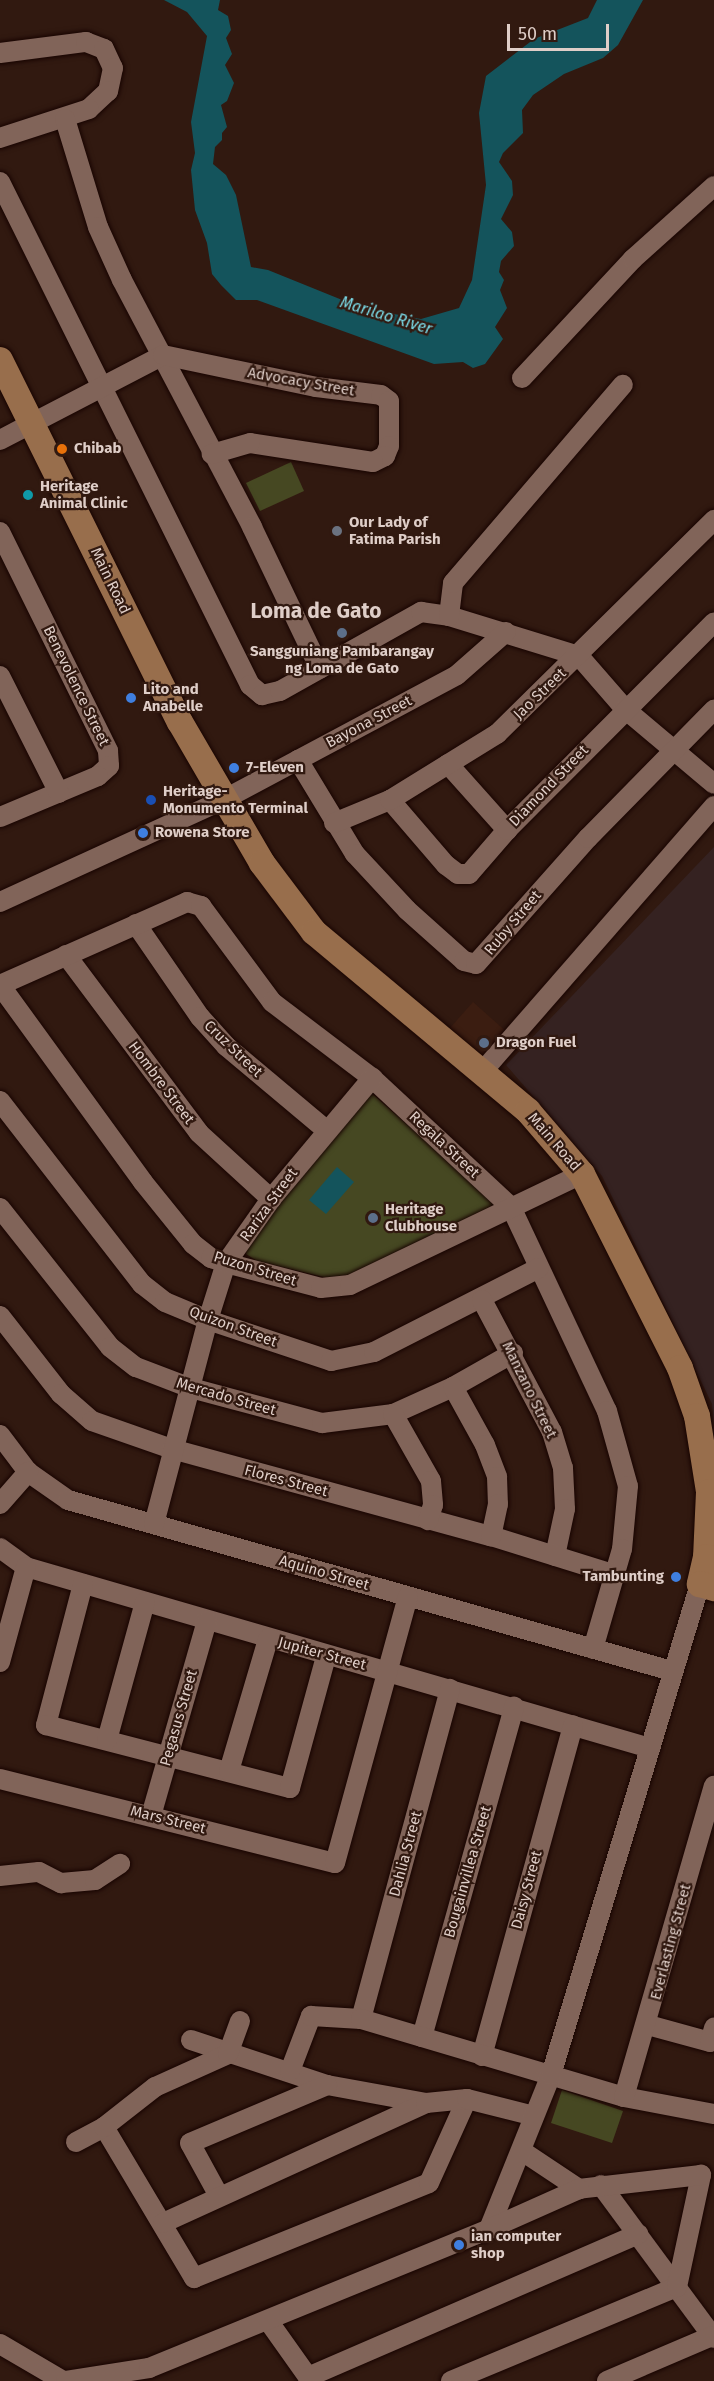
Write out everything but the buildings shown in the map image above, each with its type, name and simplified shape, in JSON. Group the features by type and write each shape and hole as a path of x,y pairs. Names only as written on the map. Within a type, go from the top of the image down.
{"main road":[{"name":"Main Road","path":"0,360 222,800 314,932 482,1072 549,1132 582,1174 680,1368 697,1416 709,1492 707,1586"}],"street":[{"path":"0,53 86,42 104,49 112,68 108,91 89,109 0,138"},
{"path":"64,119 98,228 320,669"},
{"path":"0,182 250,685 262,695 280,691 421,612 449,616 579,656 626,708 714,784"},
{"path":"522,378 633,259 714,186"},
{"path":"0,440 163,355"},
{"name":"Advocacy Street","path":"163,355 316,387 381,395 389,401 389,446 385,456 373,462 250,443 212,454"},
{"path":"449,616 453,583 623,385"},
{"name":"Jao Street","path":"334,823 390,800 513,721 714,520"},
{"name":"Benevolence Street","path":"0,532 108,751 109,766 99,776 0,817"},
{"name":"Diamond Street","path":"390,800 446,866 458,874 477,869 507,830 714,622"},
{"name":"Bayona Street","path":"222,800 457,675 506,632"},
{"path":"0,676 59,793"},
{"name":"Ruby Street","path":"298,760 334,823 355,854 407,910 464,961 476,964 486,957 588,838 714,711"},
{"path":"448,764 507,830"},
{"path":"0,902 222,800"},
{"path":"482,1072 714,806"},
{"name":"Regala Street","path":"0,985 187,902 201,906 272,1002 372,1078 511,1207 607,1411 628,1486 616,1575 593,1649"},
{"name":"Cruz Street","path":"136,924 200,1017 226,1046 326,1130"},
{"name":"Hombre Street","path":"66,955 199,1133 271,1198"},
{"name":"Puzon Street","path":"0,985 143,1182 193,1244 211,1258 226,1263 321,1288 350,1285 582,1174"},
{"name":"Rariza Street","path":"154,1524 172,1449 226,1263 271,1198 372,1078"},
{"name":"Quizon Street","path":"0,1101 142,1284 165,1302 208,1320 331,1361 374,1352 482,1300 539,1268"},
{"name":"Mercado Street","path":"0,1208 110,1347 136,1367 190,1388 322,1424 393,1414 453,1387 513,1353"},
{"name":"Manzano Street","path":"482,1300 513,1353 552,1432 563,1468 565,1509 555,1556"},
{"name":"Flores Street","path":"0,1316 61,1394 92,1420 172,1449 491,1536 616,1575"},
{"path":"453,1387 485,1445 497,1477 498,1504 491,1536"},
{"path":"393,1414 431,1481 433,1505 428,1520"},
{"name":"Aquino Street","path":"0,1435 28,1472 68,1500 672,1671"},
{"path":"0,1504 28,1472"},
{"name":"Jupiter Street","path":"0,1548 26,1567 326,1656 514,1707 650,1748"},
{"path":"2,1651 26,1567"},
{"path":"83,1584 46,1725 290,1788 326,1656"},
{"path":"489,2229 551,2075 672,1671 707,1586"},
{"path":"387,1671 408,1597"},
{"path":"107,1740 146,1602"},
{"name":"Pegasus Street","path":"151,1815 207,1621"},
{"path":"229,1771 268,1639"},
{"name":"Mars Street","path":"0,1779 151,1815 335,1863 387,1671"},
{"name":"Dahlia Street","path":"361,2019 450,1689"},
{"name":"Bougainvillea Street","path":"422,2037 514,1707"},
{"name":"Daisy Street","path":"482,2056 573,1725"},
{"name":"Everlasting Street","path":"624,2097 648,2025 714,1786"},
{"path":"0,1876 39,1872 61,1882 95,1880 120,1863"},
{"path":"290,2071 311,2016 361,2019 624,2097 714,2114"},
{"path":"76,2142 104,2127 155,2087 228,2054 240,2021"},
{"path":"648,2025 710,2042 714,2028"},
{"path":"191,2040 327,2085 426,2103 466,2099 534,2116"},
{"path":"219,2196 190,2144 327,2085"},
{"path":"104,2127 194,2278 429,2183 466,2099"},
{"path":"163,2223 426,2103"},
{"path":"522,2151 579,2189"},
{"path":"1,2346 64,2381 149,2368 269,2322 579,2189 701,2175 677,2287"},
{"path":"601,2185 713,2337 608,2381"},
{"path":"269,2322 309,2379 638,2234"},
{"path":"450,2381 677,2287"}],"shaded area":[{"path":"714,847 714,1428 712,1404 602,1176 506,1065"},
{"path":"473,1002 510,1035 487,1061 450,1028"}],"green space":[{"path":"291,462 304,491 260,511 246,483"},
{"path":"369,1091 497,1204 345,1282 257,1261 246,1254 247,1245 267,1218"},
{"path":"562,2090 623,2111 612,2143 551,2123"}],"water":[{"name":"Marilao River","path":"164,0 220,0 218,10 228,16 231,30 226,38 232,54 225,65 234,83 227,101 221,105 227,127 222,133 222,140 215,147 213,164 226,175 236,195 251,267 268,270 362,308 421,319 459,308 472,280 486,185 479,113 486,76 534,39 588,18 597,0 643,0 618,45 603,58 564,74 533,95 522,110 523,133 503,153 499,162 512,181 513,195 501,219 512,232 514,246 501,261 499,272 504,280 500,290 507,308 495,327 503,339 485,364 473,368 463,362 434,364 257,300 236,300 221,285 212,274 207,243 195,210 191,170 195,153 191,122 207,36 187,12"},
{"path":"337,1167 354,1182 326,1214 309,1200"}],"place":[{"name":"Chibab","path":"62,449"},
{"name":"Heritage Animal Clinic","path":"28,495"},
{"name":"Our Lady of Fatima Parish","path":"337,531"},
{"name":"Sangguniang Pambarangay ng Loma de Gato","path":"342,633"},
{"name":"Lito and Anabelle","path":"131,698"},
{"name":"7-Eleven","path":"234,768"},
{"name":"Heritage- Monumento Terminal","path":"151,800"},
{"name":"Rowena Store","path":"143,833"},
{"name":"Dragon Fuel","path":"484,1043"},
{"name":"Heritage Clubhouse","path":"373,1218"},
{"name":"Tambunting","path":"676,1577"},
{"name":"ian computer shop","path":"459,2245"}],"district":[{"name":"Loma de Gato","path":"316,611"}]}
